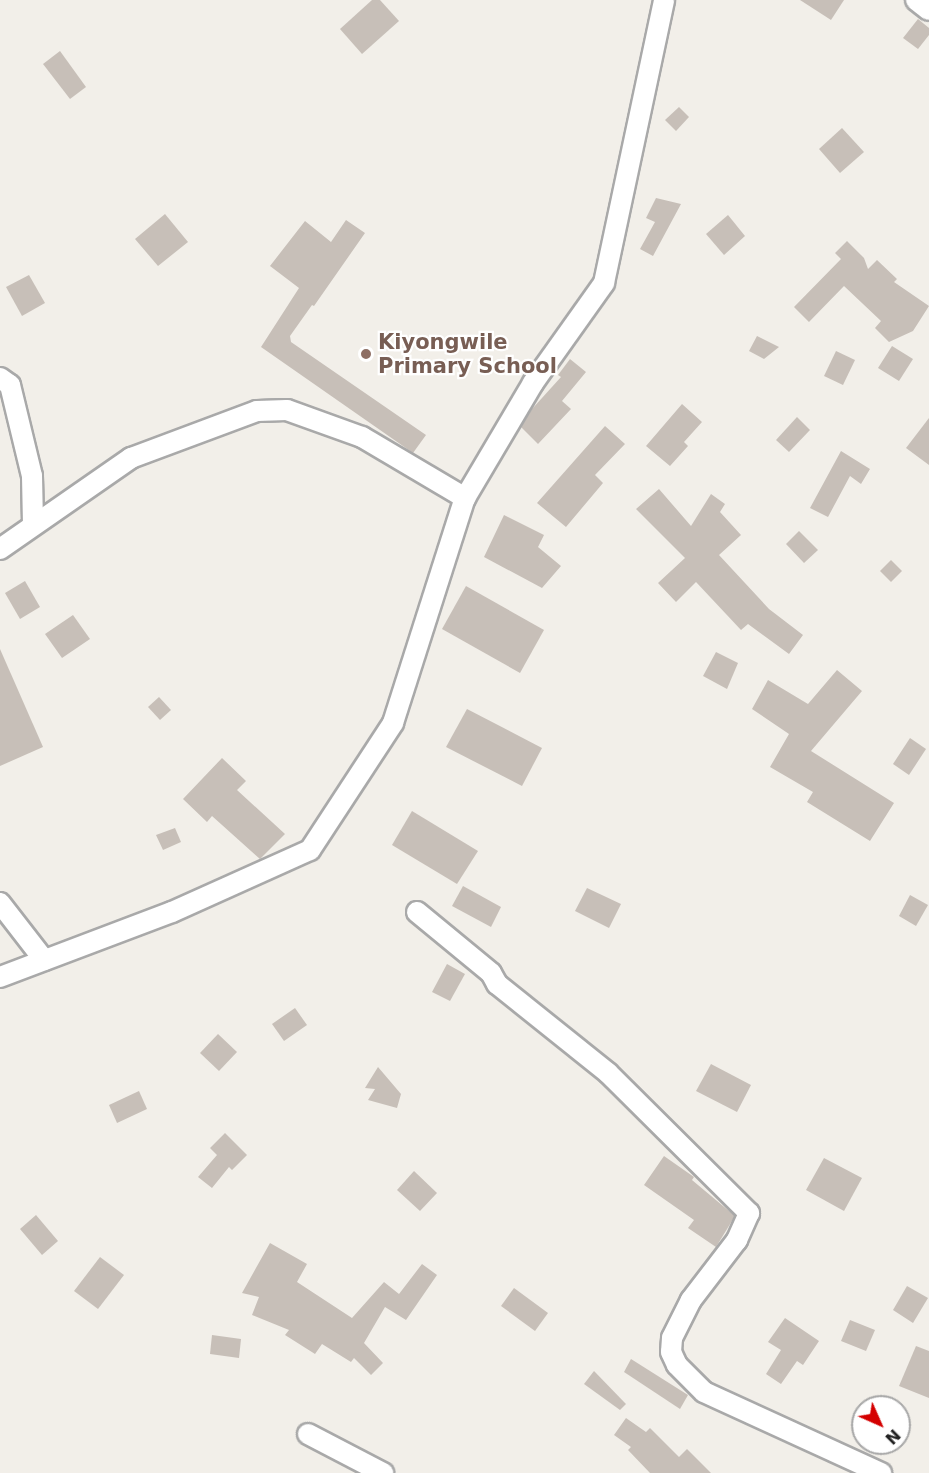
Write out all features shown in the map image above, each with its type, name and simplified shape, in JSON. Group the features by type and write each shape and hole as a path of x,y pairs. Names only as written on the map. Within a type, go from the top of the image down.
{"street":[{"path":"0,977 172,912 310,850 393,723 465,498 533,383 604,283 664,0"},
{"path":"916,0 929,10"},
{"path":"0,378 10,385 32,476 33,525"},
{"path":"0,549 131,458 257,411 287,410 362,437 465,498"},
{"path":"0,903 44,960"},
{"path":"417,912 491,973 497,984 608,1072 749,1213 737,1240 691,1300 672,1338 671,1352 677,1365 704,1392 881,1473"},
{"path":"308,1434 383,1473"}],"building":[{"path":"372,0 380,0 399,21 362,54 340,29"},
{"path":"800,0 844,0 831,20"},
{"path":"918,19 929,28 929,35 918,49 903,38"},
{"path":"60,51 86,87 70,99 43,64"},
{"path":"679,107 689,117 676,131 665,120"},
{"path":"842,128 864,152 840,173 819,149"},
{"path":"656,198 681,204 653,256 640,249 655,222 646,218"},
{"path":"165,214 188,242 158,266 135,239"},
{"path":"728,215 745,236 724,255 706,234"},
{"path":"346,220 365,233 290,336 291,342 426,435 413,453 261,347 299,288 270,266 305,221 331,242"},
{"path":"847,241 864,258 868,269 877,260 897,279 894,282 929,306 913,331 889,342 875,328 881,321 844,286 809,322 794,307 841,259 835,253"},
{"path":"29,275 45,303 22,316 6,287"},
{"path":"757,336 779,347 764,359 749,351"},
{"path":"892,346 913,359 899,381 878,368"},
{"path":"836,351 855,360 843,385 824,376"},
{"path":"570,359 586,372 562,401 571,409 538,444 521,427 532,409 561,377 558,375"},
{"path":"682,404 702,422 684,442 688,446 670,466 646,446"},
{"path":"797,417 810,430 789,452 776,440"},
{"path":"929,418 929,465 906,448"},
{"path":"605,426 625,444 595,475 603,483 566,527 537,503"},
{"path":"841,451 870,469 861,484 850,476 828,517 810,508"},
{"path":"659,489 691,526 711,494 725,504 720,512 741,535 719,555 769,609 803,635 789,654 748,624 741,630 696,582 676,602 658,583 685,558 636,509"},
{"path":"504,515 544,535 538,547 561,566 542,588 484,557"},
{"path":"799,531 818,550 804,563 786,544"},
{"path":"891,560 902,571 891,582 880,571"},
{"path":"25,581 40,607 20,619 5,593"},
{"path":"466,586 544,630 520,673 442,629"},
{"path":"73,615 90,639 62,658 45,634"},
{"path":"0,649 43,747 0,766"},
{"path":"716,652 738,663 727,689 703,676"},
{"path":"837,670 862,691 811,751 894,803 870,841 807,802 813,792 770,767 789,734 752,709 768,680 808,704"},
{"path":"159,697 171,710 160,720 148,707"},
{"path":"467,709 542,748 522,786 446,747"},
{"path":"910,738 926,749 909,775 893,764"},
{"path":"222,758 246,781 237,790 285,834 260,859 212,816 207,822 183,799"},
{"path":"412,811 478,851 457,884 392,845"},
{"path":"175,828 181,842 163,850 156,835"},
{"path":"463,886 501,907 491,927 452,906"},
{"path":"587,888 621,904 609,928 575,911"},
{"path":"910,895 928,905 916,926 899,916"},
{"path":"447,964 465,974 450,1001 432,992"},
{"path":"295,1008 307,1025 284,1041 272,1024"},
{"path":"218,1034 237,1052 219,1071 200,1053"},
{"path":"711,1064 751,1085 737,1112 696,1091"},
{"path":"378,1067 401,1094 397,1108 368,1100 375,1089 365,1088"},
{"path":"139,1091 147,1109 117,1123 109,1105"},
{"path":"225,1133 247,1155 232,1170 229,1167 212,1188 198,1177 217,1155 210,1148"},
{"path":"664,1156 694,1177 692,1180 735,1216 716,1247 688,1228 694,1220 644,1185"},
{"path":"824,1158 862,1178 844,1211 806,1190"},
{"path":"414,1171 437,1193 420,1211 397,1190"},
{"path":"36,1215 58,1241 42,1255 20,1229"},
{"path":"270,1243 307,1264 297,1282 352,1318 384,1282 399,1294 422,1264 437,1275 406,1320 385,1307 364,1343 383,1363 371,1375 354,1358 351,1362 322,1344 315,1354 285,1335 289,1330 252,1315 259,1297 242,1293"},
{"path":"100,1257 124,1275 98,1309 74,1291"},
{"path":"907,1286 928,1298 913,1323 893,1310"},
{"path":"514,1288 548,1313 535,1331 501,1306"},
{"path":"785,1318 819,1341 803,1365 797,1361 781,1384 766,1374 781,1350 768,1342"},
{"path":"850,1320 875,1330 866,1351 841,1341"},
{"path":"212,1335 241,1339 239,1358 210,1354"},
{"path":"916,1346 929,1351 929,1398 899,1386"},
{"path":"631,1359 688,1395 680,1409 624,1372"},
{"path":"594,1371 626,1404 620,1410 584,1384"},
{"path":"626,1418 646,1432 650,1428 679,1457 687,1449 711,1473 650,1473 628,1450 631,1447 614,1435"}],"place":[{"name":"Kiyongwile Primary School","path":"366,354"}]}
